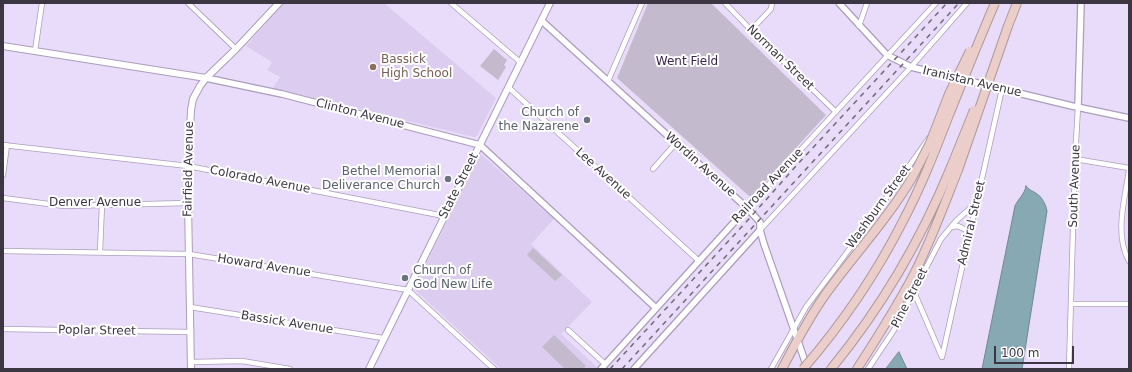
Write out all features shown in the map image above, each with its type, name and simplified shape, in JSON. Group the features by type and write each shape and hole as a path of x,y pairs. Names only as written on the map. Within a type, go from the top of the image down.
{"highway":[{"path":"782,369 797,339 817,306 884,219 912,178 927,149 955,81 994,3"},
{"path":"803,369 834,330 864,288 884,256 902,222 927,171 994,3"},
{"path":"831,369 860,332 884,295 907,258 928,218 952,167 1017,3"},
{"path":"857,369 913,276 930,240 958,170 1008,26"}],"main road":[{"name":"Fairfield Avenue","path":"191,366 188,166 191,110 193,100 206,78 278,3"},
{"name":"State Street","path":"368,369 550,3"},
{"name":"Clinton Avenue","path":"3,46 206,78"}],"street":[{"path":"35,51 42,3"},
{"path":"188,3 236,48"},
{"path":"451,3 520,62"},
{"path":"608,81 642,3"},
{"name":"Norman Street","path":"725,3 836,112"},
{"path":"751,30 771,9 772,3"},
{"name":"Iranistan Avenue","path":"839,3 887,55 911,67 1129,118"},
{"path":"859,26 868,3"},
{"name":"Railroad Avenue","path":"601,369 936,3"},
{"name":"Railroad Avenue","path":"634,369 911,67 967,3"},
{"name":"South Avenue","path":"1069,369 1081,3"},
{"name":"Wordin Avenue","path":"542,20 747,208 760,222 760,230 808,369"},
{"name":"Clinton Avenue","path":"206,78 282,94 480,145 656,308"},
{"name":"Washburn Street","path":"771,369 806,307 860,235 928,139 955,78"},
{"name":"Lee Avenue","path":"508,87 699,261"},
{"name":"Admiral Street","path":"914,292 942,357 1002,89"},
{"path":"652,169 676,143"},
{"path":"3,175 5,145"},
{"name":"Colorado Avenue","path":"5,145 188,166 444,216"},
{"path":"1075,160 1129,169 1122,215 1123,246 1129,261"},
{"name":"Denver Avenue","path":"3,198 64,206 188,203"},
{"name":"Pine Street","path":"868,369 894,330 942,239 956,221 976,202"},
{"path":"100,252 102,204"},
{"path":"952,227 958,226 970,232"},
{"name":"Howard Avenue","path":"3,251 189,254 408,290"},
{"path":"408,290 494,369"},
{"path":"1071,304 1129,304"},
{"name":"Bassick Avenue","path":"190,307 383,338"},
{"name":"Poplar Street","path":"3,330 190,332"},
{"path":"568,330 605,364"},
{"path":"191,366 242,361 290,369"}],"shaded area":[{"name":"Bassick High School","path":"284,3 384,3 496,98 477,136 474,137 273,88 280,77 267,70 272,62 246,46"},
{"path":"480,154 554,219 531,244 592,302 561,334 598,368 597,369 501,369 414,289"}],"green space":[{"name":"Went Field","path":"648,3 711,3 826,115 752,196 749,196 617,78"},
{"path":"494,49 507,60 504,65 506,67 498,80 480,66"},
{"path":"533,248 562,275 555,281 527,255"},
{"path":"554,335 586,366 583,369 565,369 542,347"}],"water":[{"path":"1026,186 1041,197 1047,211 1022,369 982,369 1015,206"},
{"path":"899,352 907,369 886,369"}],"railway":[{"path":"610,369 947,3"},
{"path":"622,369 959,3"}],"place":[{"name":"Bassick High School","path":"373,67"},
{"name":"Church of the Nazarene","path":"587,120"},
{"name":"Bethel Memorial Deliverance Church","path":"448,179"},
{"name":"Church of God New Life","path":"405,278"}]}
